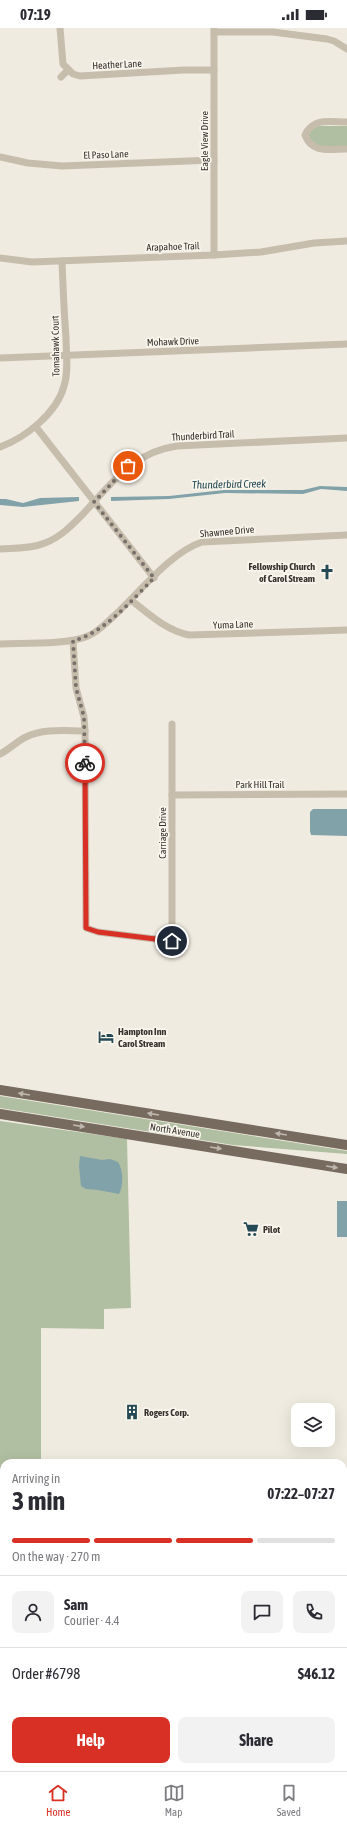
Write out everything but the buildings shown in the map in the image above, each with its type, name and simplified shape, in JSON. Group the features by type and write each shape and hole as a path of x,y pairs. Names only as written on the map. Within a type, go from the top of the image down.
{"main road":[{"name":"North Avenue","path":"0,1090 347,1145"},
{"name":"North Avenue","path":"0,1114 347,1169"}],"street":[{"path":"60,28 63,64 68,70 61,77"},
{"path":"214,30 272,32 320,38 334,41 347,49"},
{"name":"Eagle View Drive","path":"214,30 214,255"},
{"name":"Heather Lane","path":"68,70 73,74 80,76 184,70 214,70"},
{"path":"347,122 315,123 308,127 304,135 308,143 315,149 347,150"},
{"name":"El Paso Lane","path":"0,157 28,164 62,166 214,160"},
{"name":"Arapahoe Trail","path":"0,258 32,262 214,255 261,252 314,243 347,241"},
{"name":"Tomahawk Court","path":"0,448 20,438 36,426 60,397 64,388 66,378 66,356 62,261"},
{"name":"Mohawk Drive","path":"0,358 347,344"},
{"path":"36,426 154,578"},
{"name":"Thunderbird Trail","path":"0,549 31,547 54,539 74,523 128,466 161,448 347,438"},
{"name":"Shawnee Drive","path":"0,644 73,641 94,633 182,552 193,545 202,542 347,535"},
{"name":"Yuma Lane","path":"131,600 163,625 175,631 189,635 347,630"},
{"path":"0,754 22,739 35,734 52,731 85,731 84,717 76,688 73,641"},
{"name":"Carriage Drive","path":"85,731 86,928 98,932 172,941 172,724"},
{"name":"Park Hill Trail","path":"172,794 347,794"}],"green space":[{"path":"316,126 347,126 347,146 316,146 308,139 308,132"},
{"path":"0,1096 347,1151 347,1154 233,1145 0,1108"},
{"path":"0,1121 127,1139 131,1308 104,1309 104,1329 41,1328 41,1459 0,1459"}],"water":[{"path":"320,486 347,487 347,491 321,489 303,494 225,493 169,499 111,501 111,497 169,496 224,490 303,490"},
{"path":"79,497 79,501 23,507 0,505 0,499 23,503 40,498"},
{"path":"313,809 347,809 347,836 311,835 310,812"},
{"path":"80,1156 102,1160 110,1159 118,1162 121,1169 122,1178 122,1187 119,1194 86,1189 81,1186 79,1166"},
{"path":"337,1201 347,1201 347,1237 337,1237"}],"way so far":[{"path":"85,763 84,717 76,688 73,641 89,636 102,627 154,578 94,502 128,466"}],"place":[{"name":"Fellowship Church of Carol Stream","path":"327,572"},
{"name":"Hampton Inn Carol Stream","path":"106,1037"},
{"name":"Pilot","path":"251,1229"},
{"name":"Rogers Corp.","path":"132,1412"}],"route":[{"path":"85,763 86,928 98,932 172,941"}],"water label":[{"name":"Thunderbird Creek","path":"229,484"}]}
